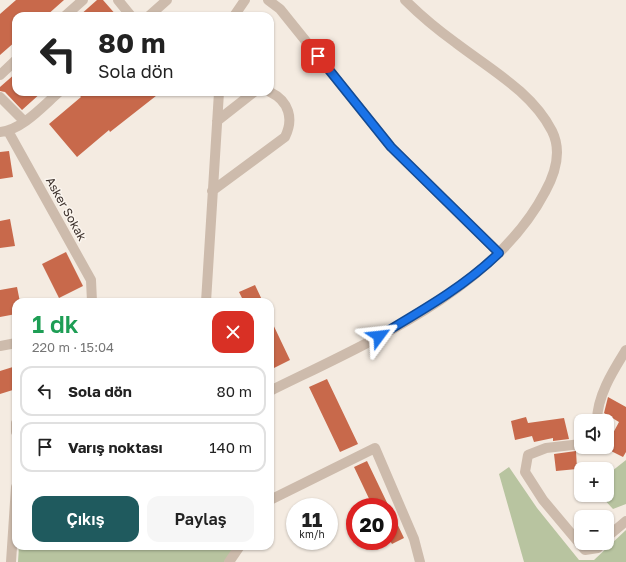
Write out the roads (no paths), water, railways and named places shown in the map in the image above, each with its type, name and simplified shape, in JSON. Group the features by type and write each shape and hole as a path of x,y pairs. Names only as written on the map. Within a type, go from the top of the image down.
{"street":[{"path":"70,12 83,0"},
{"path":"118,0 128,12"},
{"path":"154,12 167,0"},
{"path":"237,12 245,0"},
{"path":"268,0 280,9 391,147 499,253"},
{"path":"274,389 367,343 438,301 484,268 524,226 536,210 549,185 556,164 557,143 553,132 533,105 498,72 456,44 417,13 405,0"},
{"path":"0,75 12,64"},
{"path":"212,191 284,137 290,126 289,111 274,94"},
{"path":"0,96 24,121"},
{"path":"4,131 24,121 54,96"},
{"path":"206,298 219,96"},
{"path":"217,121 249,96"},
{"name":"Asker Sokak","path":"4,131 91,280 92,298"},
{"path":"0,346 12,343"},
{"path":"597,414 597,407 610,378 626,350"},
{"path":"574,445 546,448 528,455 525,472 543,500 574,537"},
{"path":"274,498 375,448 414,539 420,562"},
{"path":"614,531 626,521"},
{"path":"11,562 12,547"},
{"path":"229,562 237,550"}]}
